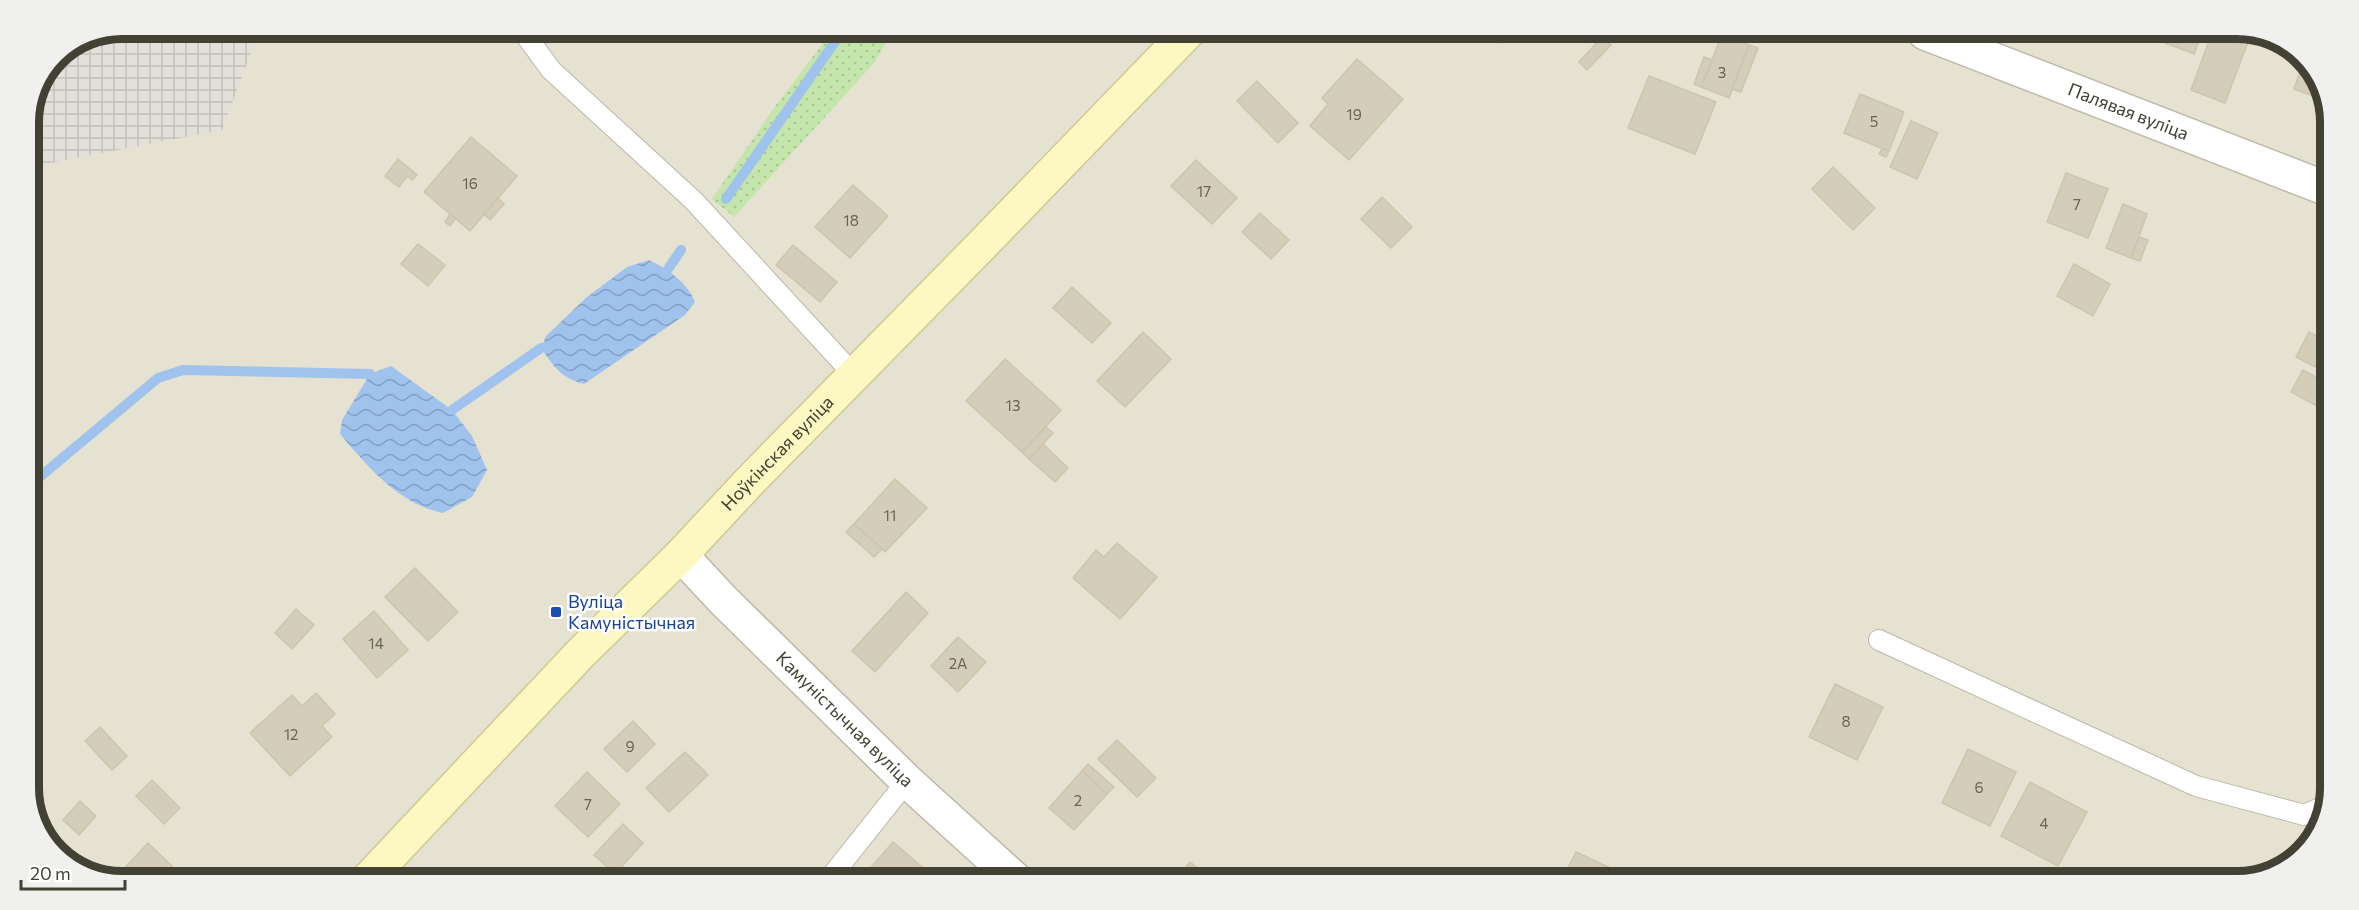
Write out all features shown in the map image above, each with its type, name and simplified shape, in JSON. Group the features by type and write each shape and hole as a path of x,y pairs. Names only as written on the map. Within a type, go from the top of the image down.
{"main road":[{"name":"Ноўкінская вуліца","path":"376,871 581,652 681,555 1181,39"}],"street":[{"name":"Палявая вуліца","path":"1940,39 2320,186"},
{"name":"Камуністычная вуліца","path":"681,555 723,600 907,781 1006,871"}],"lane":[{"path":"528,39 551,70 694,201 854,375"},
{"path":"1879,640 2196,786 2304,815 2317,809"},
{"path":"836,871 907,781"}],"shaded area":[{"path":"122,39 2237,39 2264,43 2283,53 2303,72 2314,90 2320,117 2320,788 2316,815 2303,838 2283,857 2264,867 2237,871 122,871 95,867 76,857 56,838 45,820 39,793 39,122 45,90 63,63 90,45"},
{"path":"256,39 222,130 39,165 39,122 45,90 63,63 90,45 106,41"}],"green space":[{"path":"826,39 887,39 875,62 734,217 712,199 774,108"}],"water":[{"path":"649,260 676,277 687,288 695,302 685,315 584,384 569,379 554,366 541,348 546,336 587,297 627,267"},
{"path":"391,366 452,410 472,436 487,470 472,497 443,513 412,502 398,493 373,471 340,434 342,420 370,374"}],"building":[{"path":"1600,39 1604,39 1611,45 1587,70 1579,62"},
{"path":"1720,39 1733,39 1749,45 1729,98 1701,87"},
{"path":"2155,39 2200,39 2194,54"},
{"path":"2210,39 2249,40 2225,103 2191,90"},
{"path":"1749,45 1758,48 1741,92 1732,89"},
{"path":"1704,57 1712,60 1701,87 1694,84"},
{"path":"1357,59 1403,99 1349,160 1310,126 1328,104 1322,98"},
{"path":"2301,70 2314,90 2316,97 2294,89"},
{"path":"1649,76 1716,102 1695,154 1628,128"},
{"path":"1257,81 1298,123 1278,143 1237,101"},
{"path":"1860,94 1904,112 1889,151 1844,133"},
{"path":"1911,121 1938,133 1917,179 1890,167"},
{"path":"471,137 517,176 470,231 424,192"},
{"path":"1882,149 1889,151 1886,157 1879,154"},
{"path":"398,159 417,175 412,180 407,176 399,187 385,176"},
{"path":"1196,160 1237,198 1212,224 1171,186"},
{"path":"1833,167 1875,208 1853,230 1812,189"},
{"path":"2066,173 2108,189 2088,238 2047,222"},
{"path":"853,185 888,216 850,258 815,227"},
{"path":"1382,197 1412,227 1391,248 1361,219"},
{"path":"498,198 504,204 490,220 484,214"},
{"path":"2123,204 2147,214 2131,258 2106,248"},
{"path":"1260,213 1289,240 1271,259 1242,232"},
{"path":"450,214 455,219 450,226 445,222"},
{"path":"2139,237 2148,240 2140,261 2131,258"},
{"path":"418,244 445,265 428,286 401,264"},
{"path":"793,245 837,282 820,302 776,265"},
{"path":"2074,264 2110,284 2093,316 2057,296"},
{"path":"1072,287 1111,323 1092,343 1053,308"},
{"path":"1143,332 1171,359 1125,407 1097,381"},
{"path":"2309,332 2320,338 2320,357 2315,367 2296,357"},
{"path":"1005,359 1061,410 1022,452 966,401"},
{"path":"2303,370 2320,380 2320,408 2291,392"},
{"path":"1046,427 1053,433 1029,459 1022,452"},
{"path":"1043,444 1068,468 1055,482 1029,459"},
{"path":"895,479 927,508 885,552 854,524"},
{"path":"854,524 882,549 874,557 846,532"},
{"path":"1117,543 1157,577 1120,619 1073,578 1096,550 1104,557"},
{"path":"415,568 458,612 428,641 385,597"},
{"path":"906,592 928,613 875,672 852,651"},
{"path":"296,609 314,625 292,649 275,633"},
{"path":"374,611 408,650 377,678 343,639"},
{"path":"958,637 986,662 958,692 931,666"},
{"path":"1835,684 1883,707 1857,760 1809,737"},
{"path":"316,693 335,714 322,726 332,737 290,776 250,733 292,695 302,706"},
{"path":"633,721 655,744 627,772 604,749"},
{"path":"100,727 127,756 112,770 85,741"},
{"path":"1117,740 1156,778 1137,797 1098,759"},
{"path":"1968,749 2016,772 1990,826 1942,803"},
{"path":"685,752 708,775 669,812 646,788"},
{"path":"1088,764 1114,787 1107,794 1082,771"},
{"path":"1082,771 1107,794 1074,830 1049,808"},
{"path":"587,772 620,804 588,837 555,806"},
{"path":"152,780 180,808 164,824 136,796"},
{"path":"2030,782 2087,812 2058,866 2001,836"},
{"path":"80,801 96,816 79,835 63,820"},
{"path":"623,824 643,843 618,871 612,871 594,855"},
{"path":"893,842 927,871 868,871"},
{"path":"148,843 177,871 122,871"},
{"path":"1576,852 1617,871 1566,871"},
{"path":"1190,862 1201,871 1183,871"}],"waterway":[{"path":"726,199 837,39"},
{"path":"668,269 681,250"},
{"path":"452,410 541,348"},
{"path":"39,478 158,378 183,370 370,374"}],"place":[{"name":"Вуліца Камуністычная","path":"556,612"}]}
